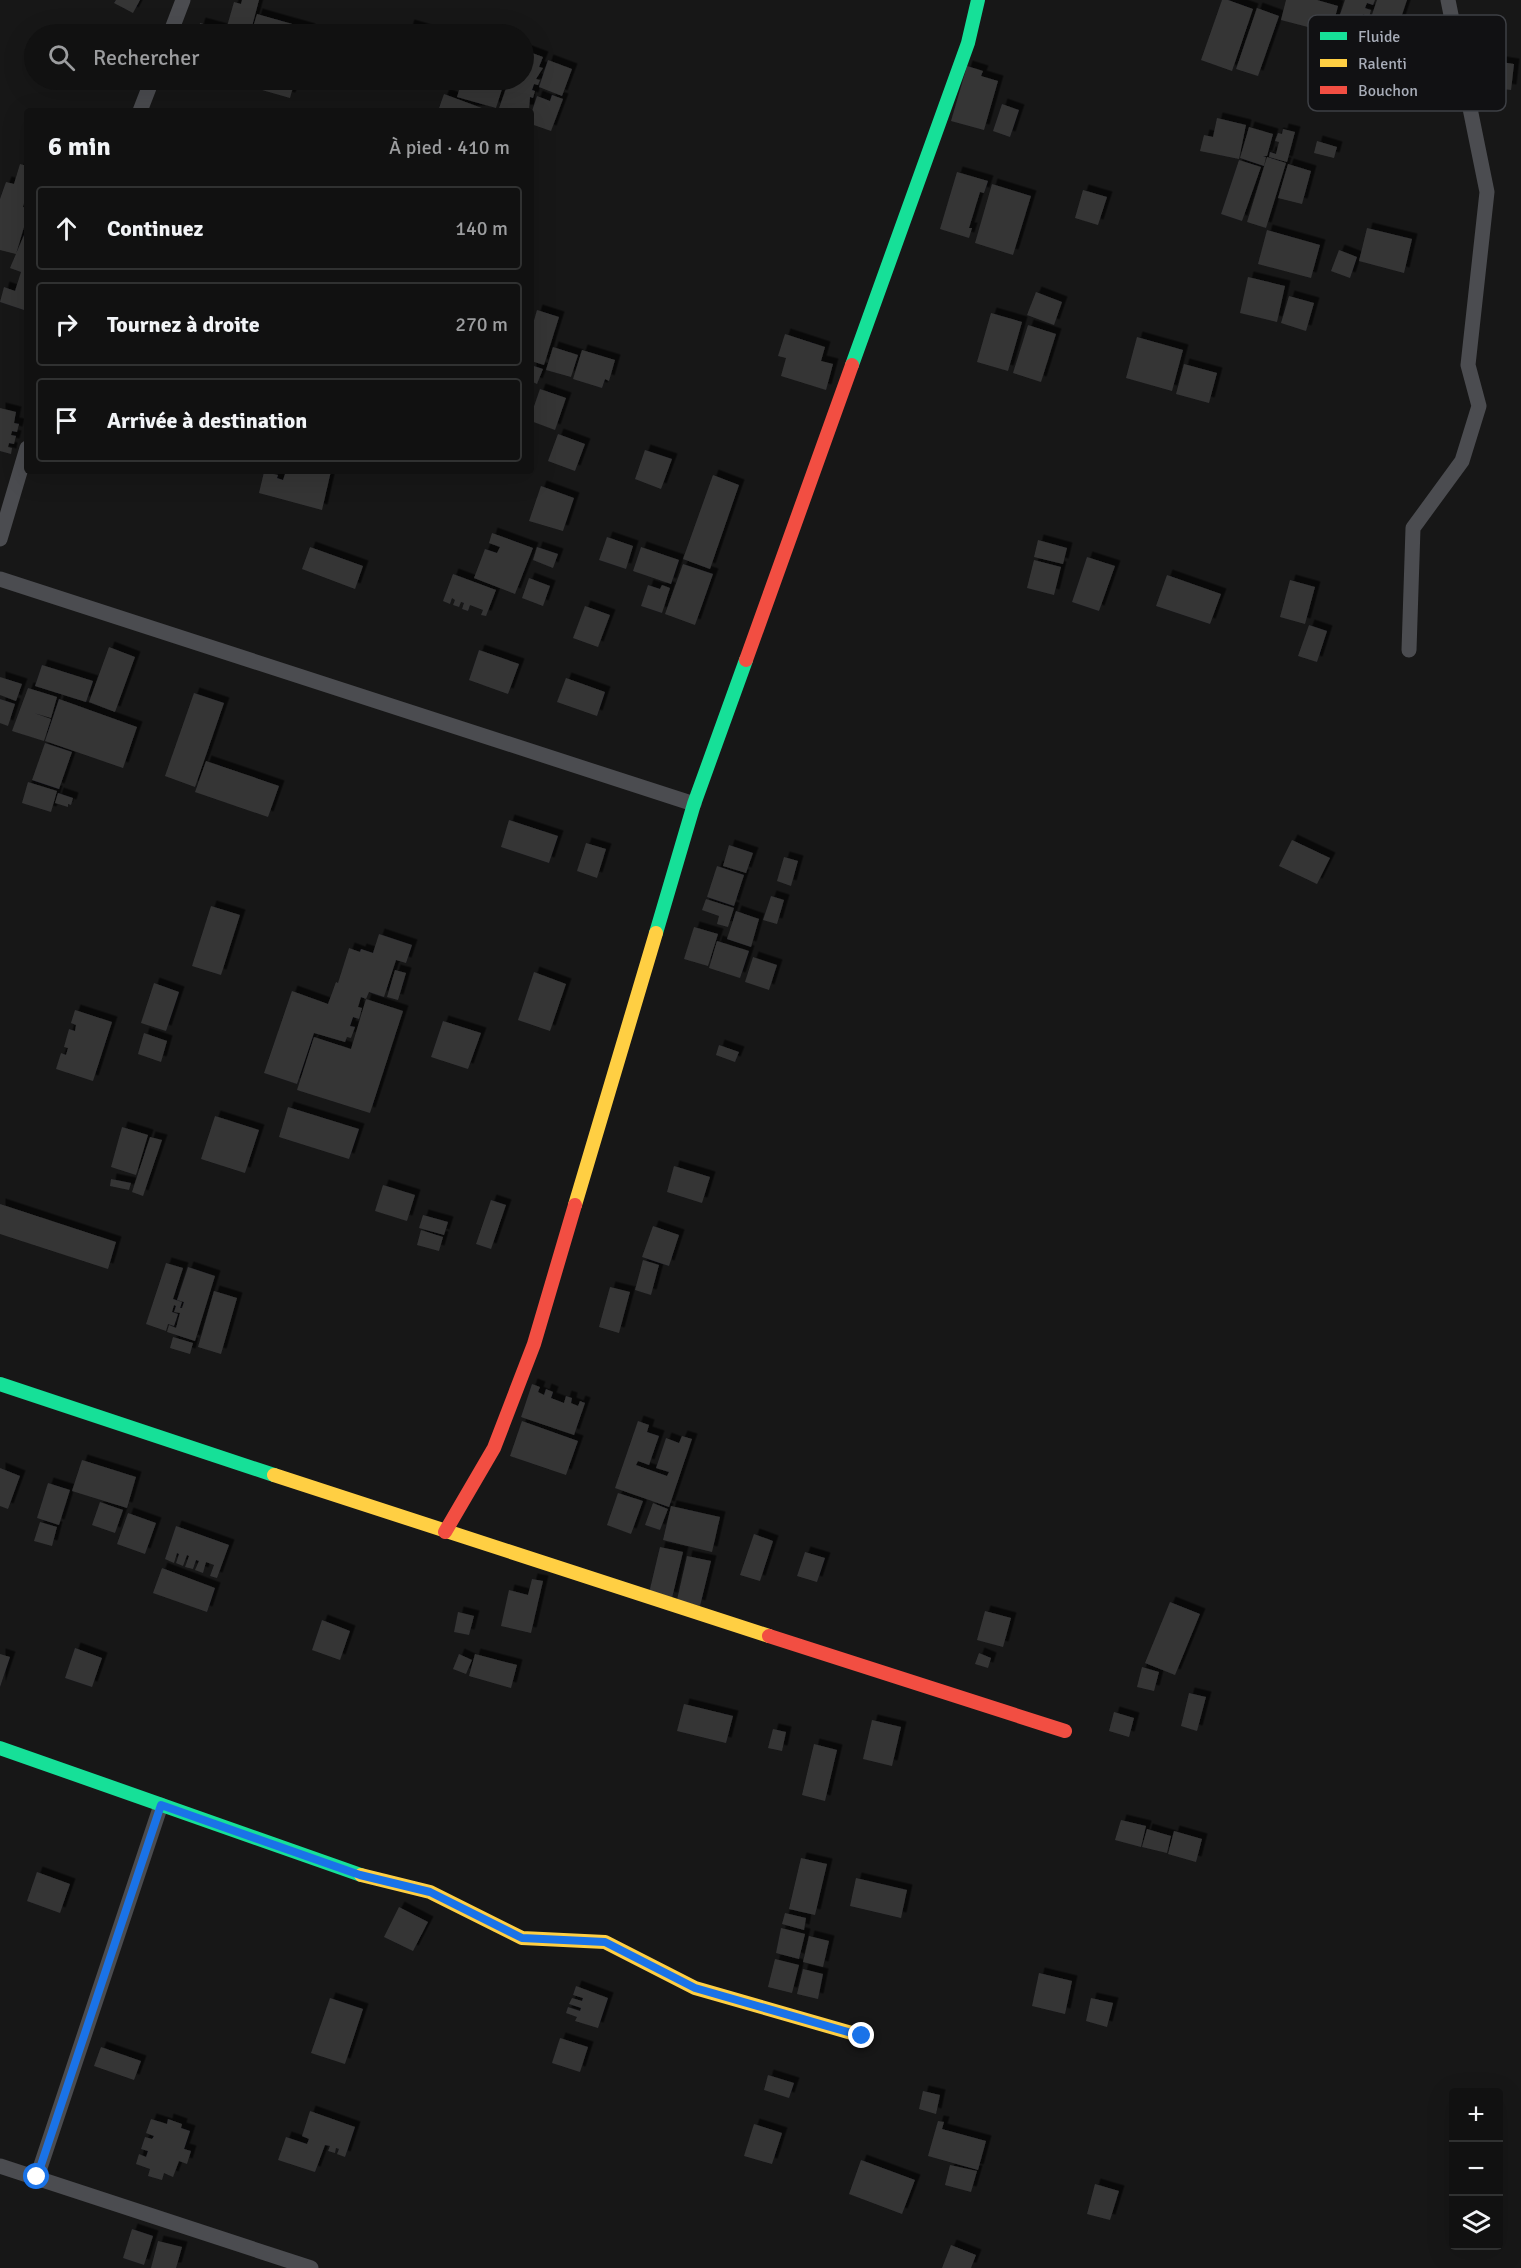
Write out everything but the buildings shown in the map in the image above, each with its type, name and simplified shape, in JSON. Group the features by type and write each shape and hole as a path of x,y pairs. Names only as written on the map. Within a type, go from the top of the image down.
{"street":[{"path":"174,24 183,0"},
{"path":"445,1532 494,1448 534,1344 694,804 964,54 978,0"},
{"path":"1448,0 1451,15"},
{"path":"141,108 148,90"},
{"path":"1408,650 1413,528 1462,461 1479,406 1468,365 1487,192 1471,111"},
{"path":"0,539 24,458"},
{"path":"0,579 694,804"},
{"path":"0,1384 445,1532 1065,1731"},
{"path":"0,1748 360,1875 430,1892 522,1938 605,1942 695,1988 862,2036"},
{"path":"37,2177 161,1805"},
{"path":"0,2166 310,2268"}],"traffic: fast":[{"path":"852,365 968,43 978,0"},
{"path":"656,933 694,804 746,660"},
{"path":"0,1384 274,1475"},
{"path":"0,1748 361,1875"}],"traffic: slow":[{"path":"575,1205 656,933"},
{"path":"274,1475 769,1636"},
{"path":"361,1875 430,1892 522,1938 605,1942 695,1988 862,2036"}],"traffic: jam":[{"path":"746,660 852,365"},
{"path":"445,1532 494,1448 534,1344 575,1205"},
{"path":"769,1636 1065,1731"}],"route":[{"path":"37,2177 161,1805 360,1875 430,1892 522,1938 605,1942 695,1988 862,2036"}]}
